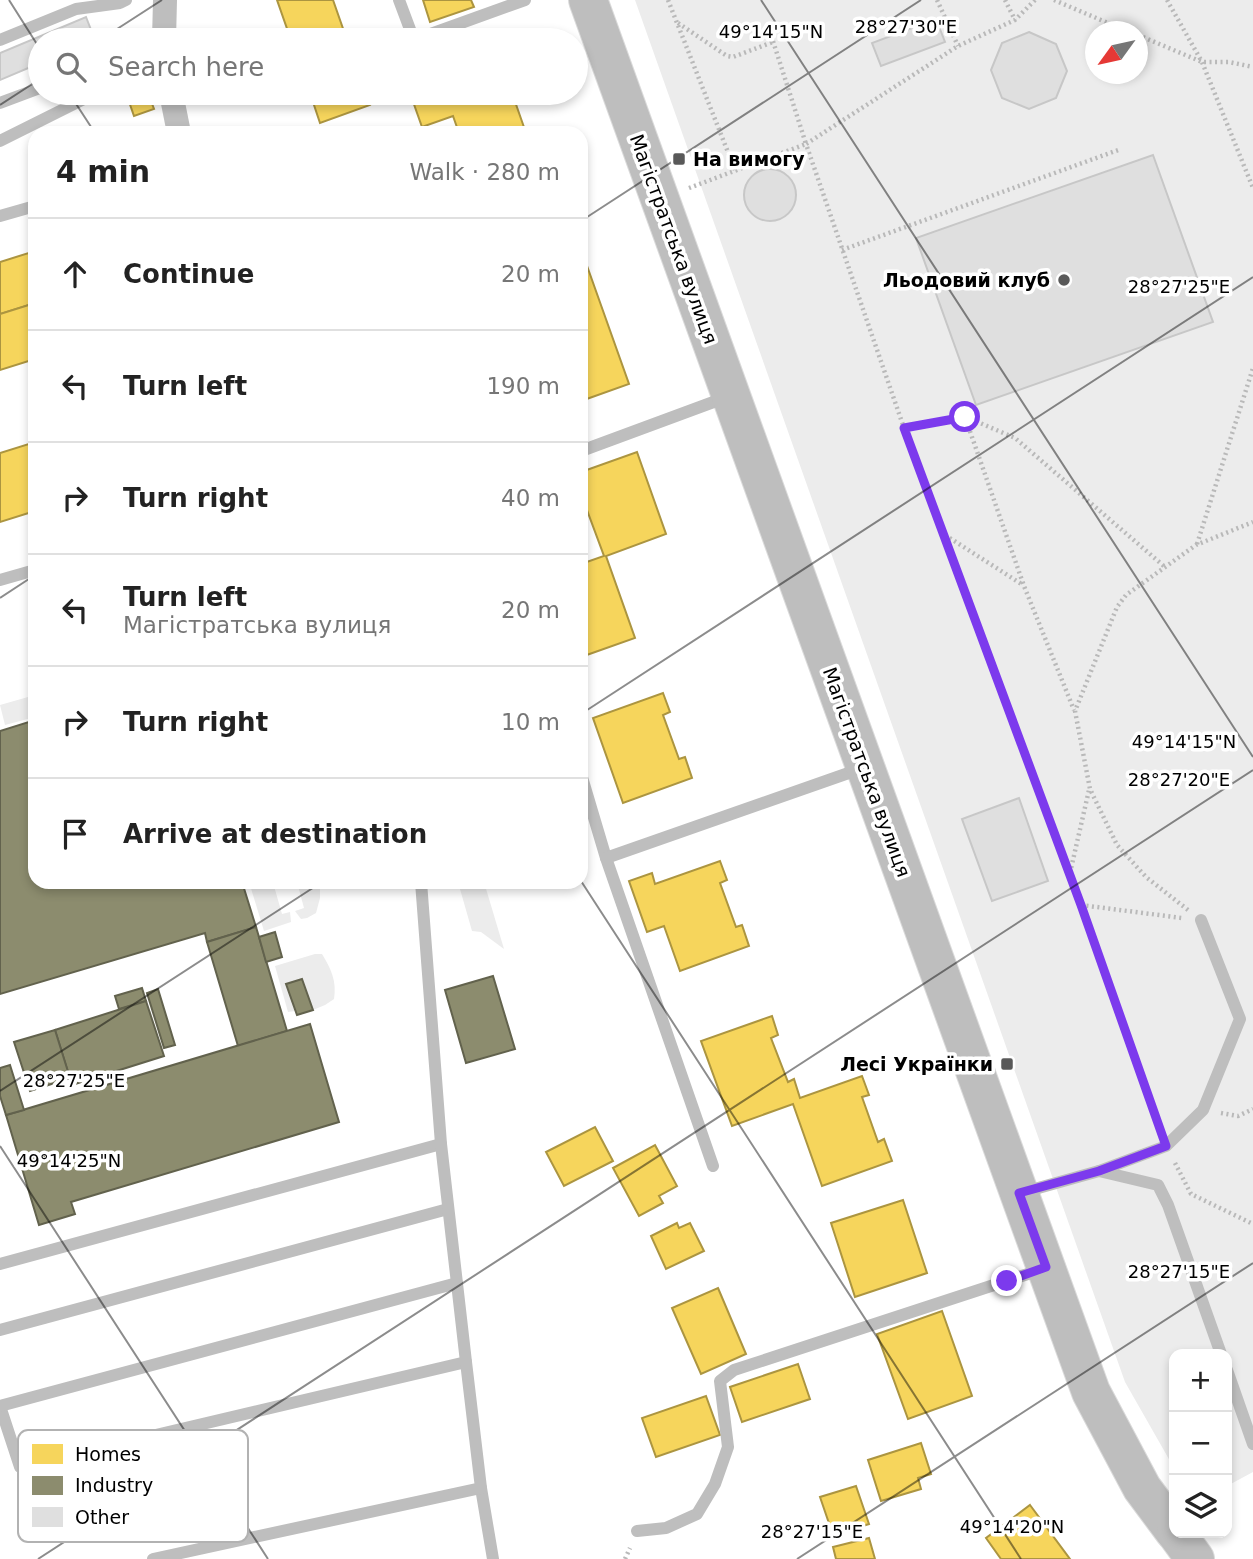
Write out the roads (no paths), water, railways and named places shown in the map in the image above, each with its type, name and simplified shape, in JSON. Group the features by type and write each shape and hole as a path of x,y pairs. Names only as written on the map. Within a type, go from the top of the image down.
{"main road":[{"name":"Магістратська вулиця","path":"588,0 1091,1392 1142,1488 1169,1524"},
{"name":"Магістратська вулиця","path":"1179,1538 1195,1559"}],"street":[{"path":"164,28 165,0"},
{"path":"173,105 178,126"}],"lane":[{"path":"29,28 76,9 126,0"},
{"path":"399,0 410,28"},
{"path":"447,28 525,0"},
{"path":"0,40 28,29"},
{"path":"0,103 28,92"},
{"path":"30,126 72,105"},
{"path":"0,141 28,127"},
{"path":"0,216 28,208"},
{"path":"588,448 730,395"},
{"path":"0,580 28,572"},
{"path":"606,858 864,767"},
{"path":"588,798 606,858 713,1166"},
{"path":"422,889 440,1144 481,1488 493,1559"},
{"path":"1019,1193 1099,1171 1166,1146 1203,1110 1240,1019 1201,920"},
{"path":"0,1264 440,1144"},
{"path":"1099,1171 1158,1185 1168,1205 1219,1349"},
{"path":"0,1330 448,1209"},
{"path":"637,1531 666,1528 696,1514 715,1484 728,1447 720,1381 734,1370 1046,1267"},
{"path":"18,1461 0,1406 457,1283"},
{"path":"178,1430 467,1362"},
{"path":"1232,1384 1253,1444"},
{"path":"248,1538 481,1488"},
{"path":"153,1559 232,1542"}],"place":[{"name":"На вимогу","path":"679,159"},
{"name":"Льодовий клуб","path":"1064,280"},
{"name":"Лесі Українки","path":"1007,1064"}]}
